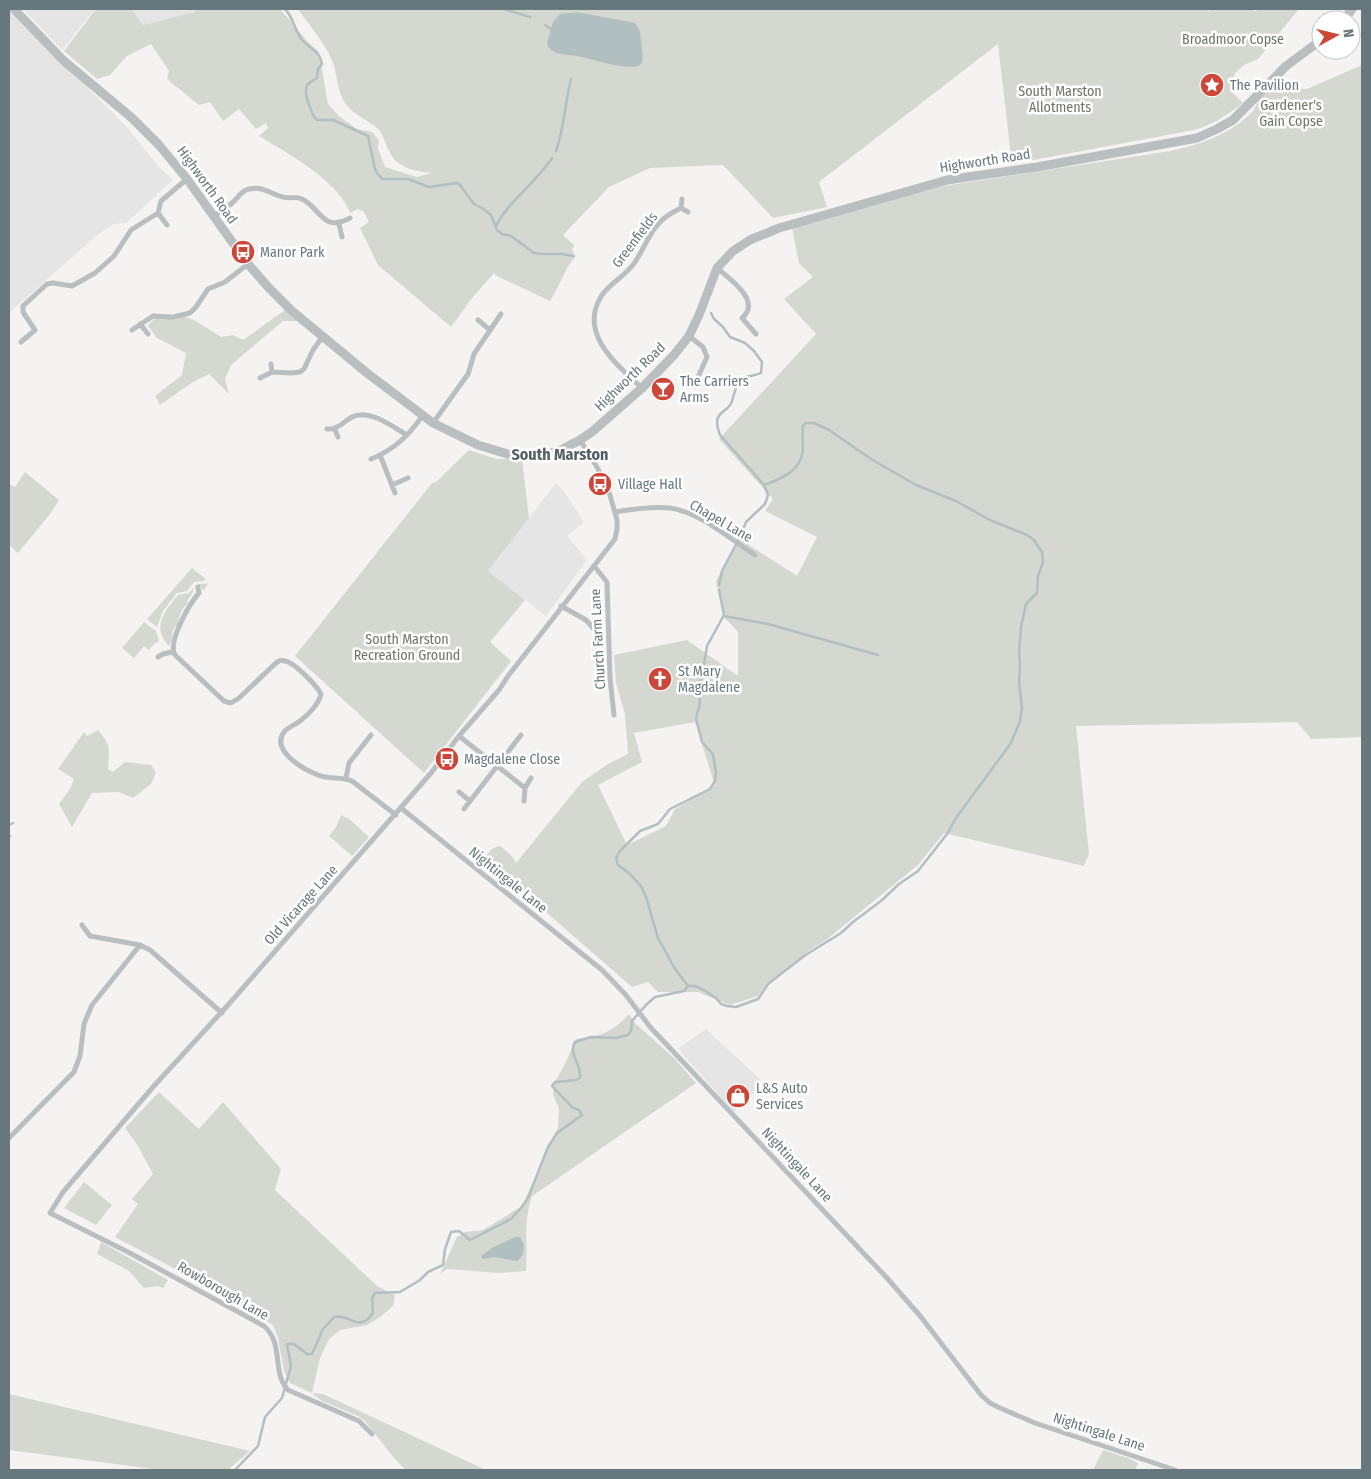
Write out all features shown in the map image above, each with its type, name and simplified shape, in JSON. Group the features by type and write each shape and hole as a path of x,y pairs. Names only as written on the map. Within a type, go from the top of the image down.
{"street":[{"name":"Highworth Road","path":"14,9 64,61 147,132 187,179 248,264 280,300 422,416 478,445 514,456 544,456 580,440 642,388 674,356 689,336 717,268 738,247 768,232 947,180 1037,167 1184,141 1204,135 1232,120 1286,66 1311,47"},
{"path":"21,342 35,330 23,312 23,306 41,288 50,283 72,286 95,273 114,256 131,230 158,213 161,201 187,179"},
{"path":"213,217 243,192 256,188 283,198 302,199 324,219 339,224 350,218"},
{"path":"682,199 681,208 688,212"},
{"name":"Greenfields","path":"642,388 618,366 601,344 595,323 596,311 602,295 629,271 654,229 664,218 681,208"},
{"path":"158,213 167,225"},
{"path":"339,224 342,238"},
{"path":"132,330 154,316 173,317 190,313 208,289 225,282 248,264"},
{"path":"717,268 748,299 749,307 746,315 742,318 756,334"},
{"path":"433,423 468,374 474,354 501,314"},
{"path":"478,320 490,330"},
{"path":"140,324 148,334"},
{"path":"260,378 272,372 300,372 304,369 313,350 323,336"},
{"path":"689,336 703,347 708,357 694,386"},
{"path":"271,364 272,372"},
{"path":"327,429 335,430 353,416 362,414 379,420 407,435"},
{"path":"371,459 390,450 407,435 422,416"},
{"path":"335,430 338,437"},
{"name":"Old Vicarage Lane","path":"50,1213 69,1185 153,1087 396,815 459,736 499,690 615,538 618,525 604,481 580,440"},
{"path":"380,455 395,494"},
{"path":"392,486 408,478"},
{"name":"Chapel Lane","path":"615,512 654,507 676,509 691,515 734,539 755,555"},
{"name":"Church Farm Lane","path":"594,566 607,582 610,678 614,716"},
{"path":"172,652 184,614 199,593 198,587"},
{"path":"562,606 586,620 595,630"},
{"path":"158,657 172,652"},
{"path":"172,652 224,701 231,703 239,698 277,662 284,660 292,664 317,688 321,697 302,720 283,733 281,742 285,754 317,775 330,778 346,778 360,785 396,815"},
{"path":"464,809 522,734"},
{"path":"346,778 349,763 371,735"},
{"path":"459,736 525,788"},
{"path":"524,801 525,788 531,778"},
{"path":"459,792 470,801"},
{"name":"Nightingale Lane","path":"401,808 602,970 625,994 642,1017 887,1278 990,1403 1013,1415 1035,1423 1175,1470"},
{"path":"82,925 90,936 140,945 157,955 222,1012"},
{"path":"9,1138 74,1072 80,1056 84,1024 92,1005 140,945"},
{"name":"Rowborough Lane","path":"50,1213 128,1252 264,1326 270,1331 276,1343 283,1385 288,1390 359,1421 372,1434"}],"shaded area":[{"path":"9,9 126,126 159,167 173,180 126,223 113,224 95,237 9,313"},
{"path":"23,9 98,9 91,14 62,50"},
{"path":"131,9 195,9 196,12 143,25"},
{"path":"577,12 635,23 640,35 643,56 641,64 629,67 620,66 577,56 559,54 551,50 547,43 553,22 560,14"},
{"path":"556,483 563,490 584,522 567,536 587,560 546,616 488,571"},
{"path":"706,1029 761,1080 760,1087 734,1112 678,1049"},
{"path":"515,1237 520,1237 524,1247 522,1256 517,1261 494,1257 483,1259 481,1256 492,1248"}],"green space":[{"path":"98,9 131,9 143,25 195,12 195,9 280,9 319,52 328,104 340,117 357,129 372,132 379,140 378,148 385,167 417,177 431,173 407,168 392,157 379,130 353,112 346,104 340,94 334,65 329,53 298,9 1208,9 1209,12 1211,9 1250,9 1255,11 1261,9 1299,9 1258,59 1244,65 1235,73 1230,90 1243,103 1220,119 1194,130 1012,164 998,44 819,182 827,207 773,218 722,165 650,168 609,187 563,235 575,246 572,248 576,256 568,266 550,301 494,273 472,298 451,327 378,265 360,228 369,222 363,211 357,209 350,213 344,201 324,179 297,159 259,136 268,128 266,123 256,129 239,109 223,121 210,102 199,105 167,79 169,71 151,44 127,56 110,75 97,79 64,51"},
{"name":"Gardener's Gain Copse","path":"1362,65 1362,737 1311,739 1297,722 1076,726 1089,854 1084,866 944,833 918,865 826,940 766,984 758,996 730,1005 698,992 658,992 648,982 632,987 484,858 493,848 500,846 512,856 516,863 582,782 608,764 628,754 625,714 616,683 614,655 687,640 738,676 738,632 724,617 716,581 738,538 797,576 817,537 765,511 773,499 719,439 816,334 784,299 813,277 799,263 792,227 925,189 1181,149 1213,138 1233,128 1252,112 1260,97 1271,87 1307,89","holes":["695,722 715,786 675,809 666,826 627,845 598,785 642,762 634,733"]},
{"path":"285,310 298,321 283,321 231,365 225,379 229,394 209,374 193,382 160,405 155,396 182,375 186,353 157,338 148,326 153,320 158,318 186,317 221,337 233,335 243,340"},
{"name":"South Marston Recreation Ground","path":"469,450 496,459 522,459 529,518 488,571 525,600 490,642 511,661 424,773 295,656 432,483 436,482"},
{"path":"25,472 59,500 18,553 9,545 9,484 15,487"},
{"path":"192,568 206,579 194,582 187,591 177,593 163,611 157,627 147,619"},
{"path":"197,584 208,584 203,591 200,585"},
{"path":"194,587 174,629 169,646 164,639 160,626 164,614 178,595 189,593"},
{"path":"144,622 156,631 159,641 149,650 144,646 134,658 122,648"},
{"path":"98,730 108,744 108,769 113,772 125,762 151,765 156,773 151,784 133,798 119,792 92,793 72,827 59,804 70,789 74,779 58,769 84,732 87,736"},
{"path":"341,815 349,819 369,837 352,856 329,836 336,827"},
{"path":"629,1014 636,1024 675,1059 696,1083 532,1196 527,1224 526,1271 499,1273 447,1269 440,1274 457,1237 465,1232 483,1230 522,1206 558,1127 559,1109 553,1094 553,1085 576,1039 611,1030"},
{"path":"159,1092 199,1129 223,1102 281,1169 275,1190 377,1286 395,1295 393,1306 379,1318 367,1325 340,1330 329,1339 320,1358 312,1393 290,1383 284,1371 278,1338 273,1325 196,1280 115,1237 138,1204 132,1199 153,1174 138,1146 125,1128"},
{"path":"84,1182 112,1205 96,1225 64,1208"},
{"path":"101,1242 168,1280 163,1288 158,1286 144,1288 129,1271 97,1254"},
{"path":"312,1393 323,1394 486,1470 406,1470 394,1458 365,1421 358,1416 322,1401"},
{"path":"9,1394 250,1451 228,1470 161,1470 9,1450"},
{"path":"1103,1450 1138,1463 1135,1470 1093,1470"}],"waterway":[{"path":"285,9 302,40 317,53 321,60 322,64 318,69 317,78 308,84 306,88 307,98 313,114 317,120 333,120 368,136 375,169 382,179 408,179 429,187 457,183 474,204 491,215 497,230 502,234 511,236 534,253 573,256"},
{"path":"504,9 530,17"},
{"path":"545,25 551,29"},
{"path":"556,151 571,79"},
{"path":"496,226 508,208 552,158"},
{"path":"711,313 730,337 745,343 762,362 761,373 746,377 740,381 730,405 721,413 717,421 720,435 764,485 768,495 765,504 746,522 722,571 719,585"},
{"path":"688,986 702,989 716,998 721,1004 727,1006 736,1007 758,999 768,984 804,956 841,933 899,884 918,871 947,834 956,818 1011,743 1020,721 1022,708 1019,682 1021,627 1026,604 1037,593 1038,576 1043,562 1042,552 1034,540 1027,535 990,520 956,501 916,485 871,459 829,430 814,423 806,423 803,426 803,450 794,469 783,477 764,485"},
{"path":"688,986 675,969 658,938 641,886 629,873 618,865 616,858 620,851 640,831 658,824 670,809 710,789 715,781 716,773 713,754 702,742 696,718 700,703 698,689 707,646 724,615 719,590"},
{"path":"724,616 768,624 878,655"},
{"path":"9,825 13,823"},
{"path":"235,1470 258,1446 265,1417 282,1398 291,1366 287,1344 294,1344 307,1354 312,1354 323,1329 334,1317 363,1322 373,1313 372,1298 375,1293 400,1292 420,1280 428,1272 443,1265 445,1249 451,1232 459,1231 470,1240 511,1219 528,1198 548,1147 557,1133 582,1115 579,1110 573,1108 552,1086 555,1082 580,1078 573,1051 575,1042 591,1037 616,1038 628,1035 631,1031 632,1021 655,997 684,991 688,986"}],"place":[{"name":"The Pavilion","path":"1212,85"},
{"name":"Manor Park","path":"243,252"},
{"name":"The Carriers Arms","path":"663,389"},
{"name":"Village Hall","path":"600,484"},
{"name":"St Mary Magdalene","path":"660,679"},
{"name":"Magdalene Close","path":"447,759"},
{"name":"L&S Auto Services","path":"738,1096"}],"district":[{"name":"South Marston","path":"560,454"}],"park label":[{"name":"Broadmoor Copse","path":"1233,39"},
{"name":"South Marston Allotments","path":"1060,99"}]}
